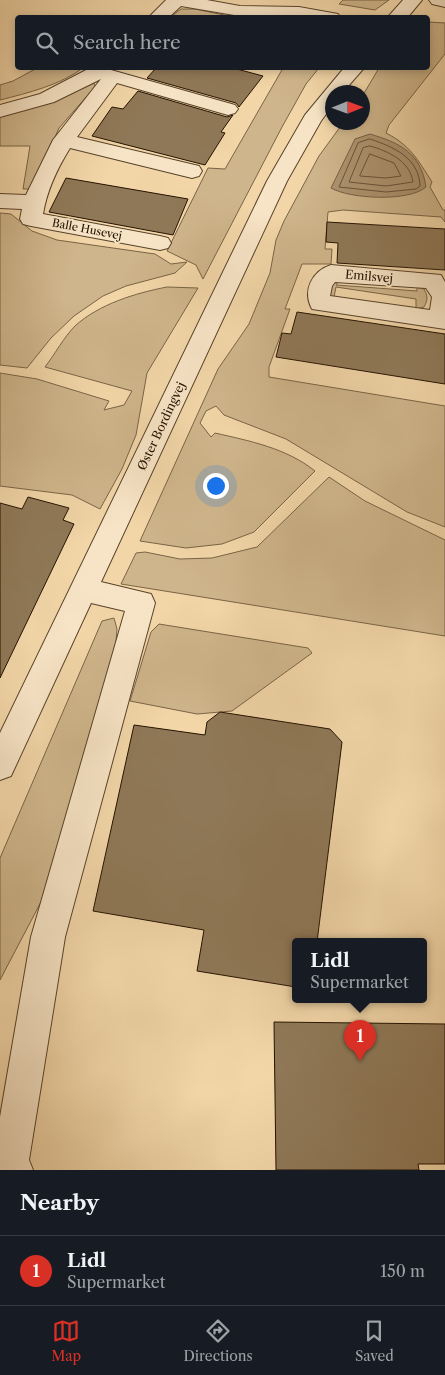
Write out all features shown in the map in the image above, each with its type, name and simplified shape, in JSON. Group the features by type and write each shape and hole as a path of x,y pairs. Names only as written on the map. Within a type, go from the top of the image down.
{"street":[{"path":"161,15 176,0 240,11 299,12 316,15"},
{"path":"399,15 413,0"},
{"path":"438,0 445,2"},
{"name":"Øster Bordingvej","path":"340,85 352,70"},
{"path":"0,201 32,202 63,140 105,72"},
{"path":"0,111 47,98 105,72 228,109"},
{"name":"Øster Bordingvej","path":"0,766 10,721 84,590 277,181 312,120 325,103"},
{"path":"63,140 192,171"},
{"name":"Balle Husevej","path":"32,202 31,219 160,243"},
{"name":"Emilsvej","path":"331,273 433,281 442,297 443,321 320,303 318,296 321,281 331,273"},
{"path":"14,1170 11,1160 48,936 141,603 84,590"}],"shaded area":[{"path":"343,0 389,0 375,10 339,4"},
{"path":"181,9 195,9 224,15 173,15"},
{"path":"430,22 445,23 445,54 389,125 386,133 413,154 432,182 430,187 443,210 445,210 445,222 441,217 343,210 328,212 325,249 332,249 331,264 302,264 285,309 290,309 269,367 269,377 445,406 445,527 407,512 286,439 224,415 216,406 206,411 200,423 211,437 215,433 267,446 292,456 315,471 254,532 222,544 186,548 140,541 218,369 249,324 270,273 276,240 284,221 319,156 338,130 370,130 369,85 378,70 430,70"},
{"path":"33,70 80,70 54,84 0,100 0,85 13,81"},
{"path":"282,70 317,70 306,84 282,127 203,279 196,265 167,251 208,168 225,169"},
{"path":"94,83 95,87 59,128 32,189 23,189 30,146 0,146 0,117 51,102"},
{"path":"0,213 11,214 32,231 57,240 155,254 171,264 187,262 175,273 126,286 103,296 74,316 51,338 27,368 0,365"},
{"path":"339,281 336,285 417,291 417,287 424,289 427,300 424,307 416,309 416,299 336,287 334,297 330,296 329,283"},
{"path":"167,287 198,288 147,373 136,435 122,469 100,509 72,495 0,486 0,373 37,379 109,401 104,410 124,405 132,391 45,367 71,330 95,311 118,300"},
{"path":"329,477 365,501 445,540 445,636 121,584 136,553 145,552 180,559 212,558 257,547"},
{"path":"114,618 117,629 115,654 43,898 0,980 0,858 102,621"},
{"path":"159,624 308,648 312,653 232,711 197,714 130,701 151,632"}],"water":[{"path":"370,134 391,141 407,151 419,166 426,187 418,192 393,197 351,195 331,188 355,139"}],"building":[{"path":"154,70 240,70 263,76 239,107 236,103 147,78"},
{"path":"138,91 227,117 233,115 221,132 225,133 205,165 92,136 112,107 123,109"},
{"path":"66,178 188,199 173,235 49,212"},
{"path":"327,222 445,229 445,270 337,263 338,243 326,242"},
{"path":"297,312 445,334 445,384 276,357 282,333 291,334"},
{"path":"28,497 69,508 63,520 74,524 0,678 0,503 22,509"},
{"path":"220,712 330,729 342,742 318,938 292,938 292,986 197,971 204,930 93,911 134,725 205,735 207,722"},
{"path":"274,1022 445,1024 445,1164 418,1164 419,1170 276,1170"}],"place":[{"name":"Lidl","path":"360,1061"}]}
